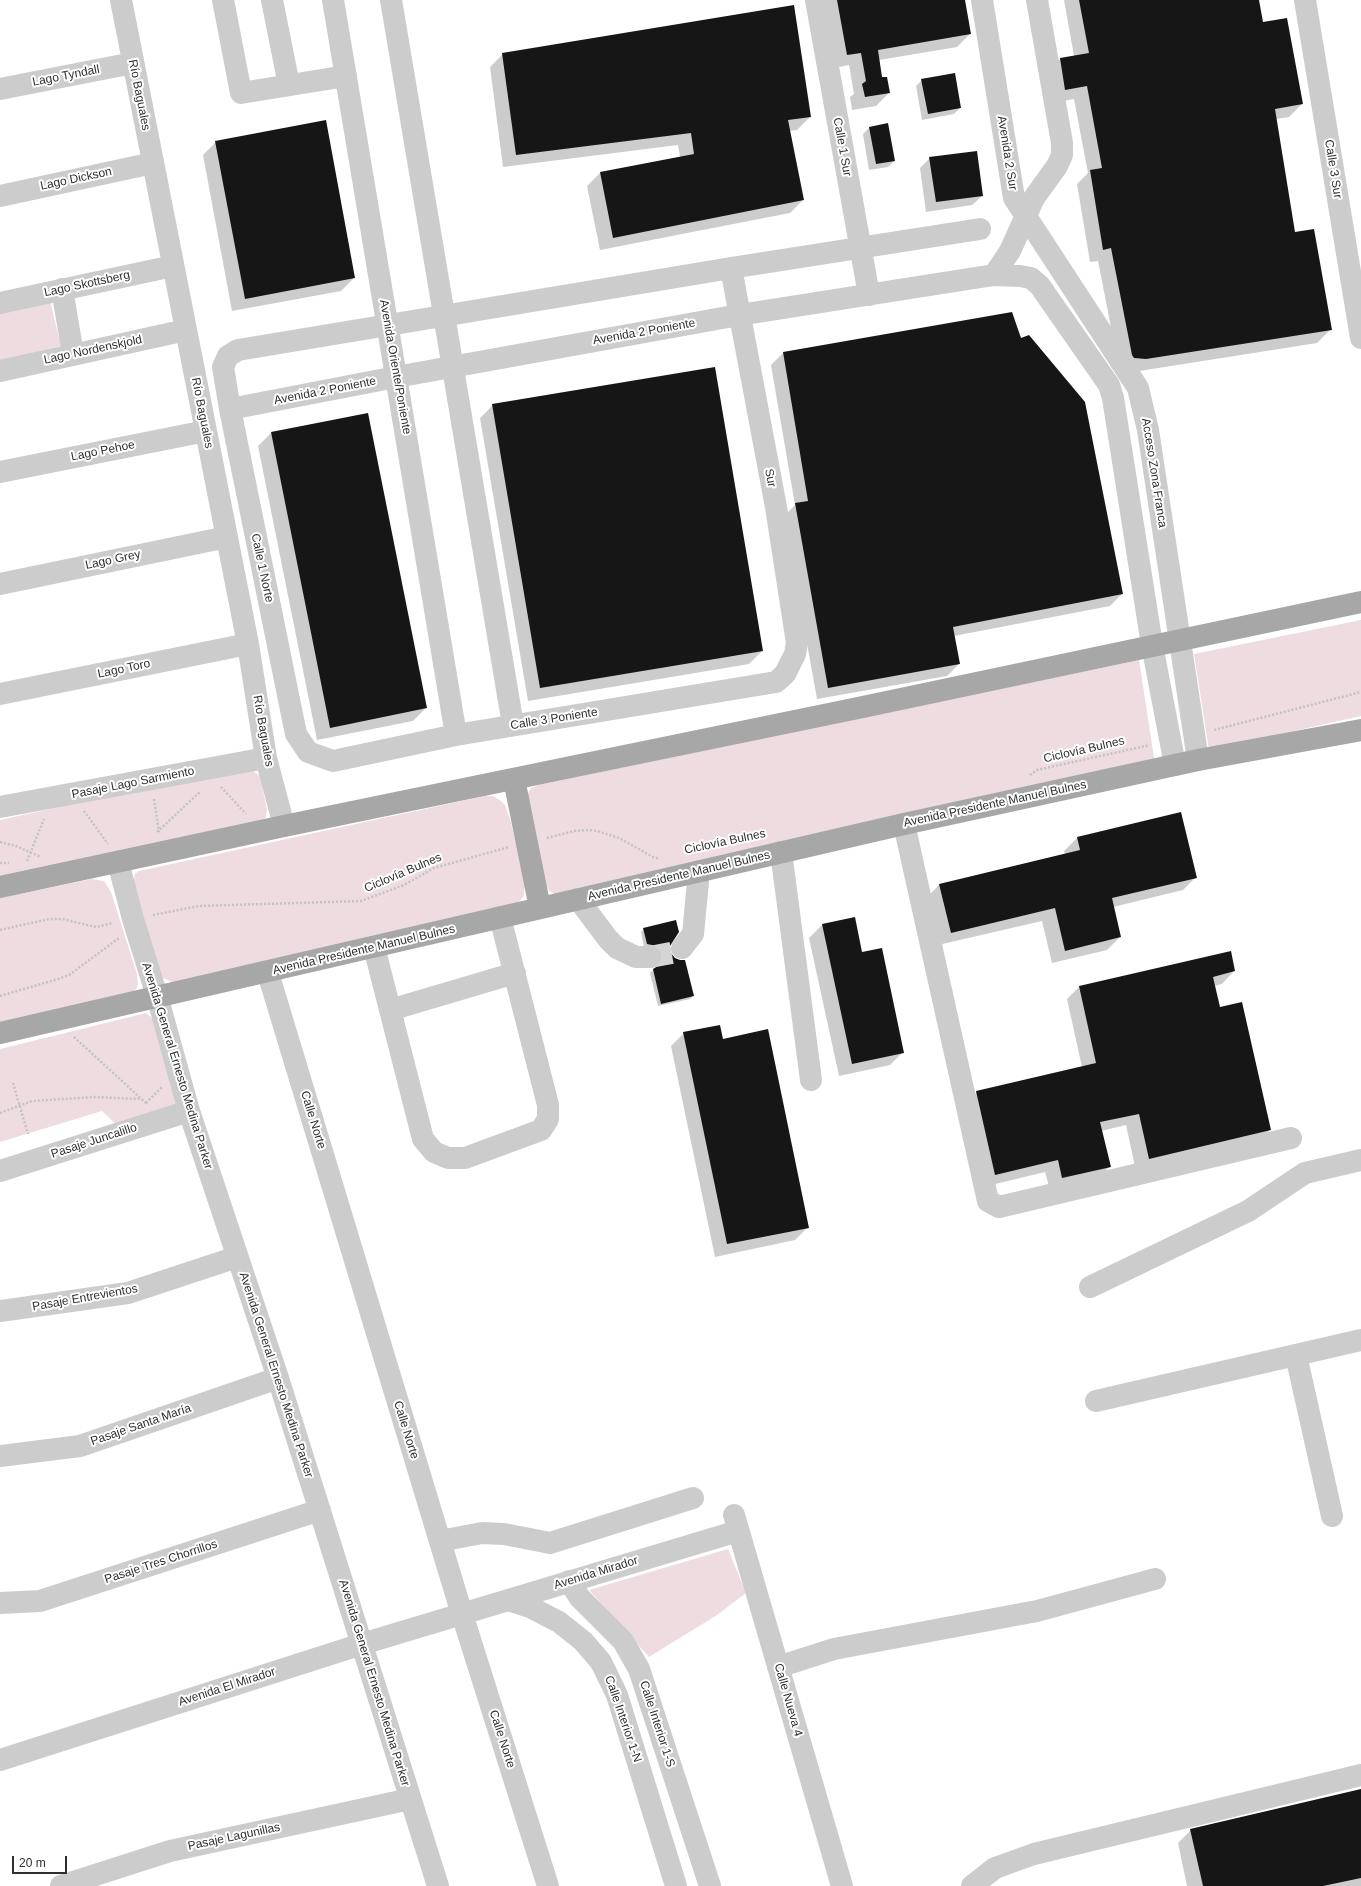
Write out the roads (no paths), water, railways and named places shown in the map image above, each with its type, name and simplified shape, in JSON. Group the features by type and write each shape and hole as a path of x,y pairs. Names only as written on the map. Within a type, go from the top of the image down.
{"main road":[{"path":"0,887 115,856 284,826 1361,602"},
{"name":"Avenida Presidente Manuel Bulnes","path":"0,1033 157,996 268,973 500,917 904,824 1198,760 1361,730"},
{"path":"514,779 540,908"}],"street":[{"name":"Río Baguales","path":"121,0 248,644 266,758 284,826"},
{"path":"223,0 241,93 346,76"},
{"path":"272,0 289,85"},
{"name":"Avenida Oriente/Poniente","path":"333,0 456,735"},
{"path":"391,0 513,725"},
{"name":"Calle 1 Sur","path":"816,0 869,295"},
{"name":"Avenida 2 Sur","path":"982,0 1014,198 1027,218"},
{"name":"Avenida 2 Sur","path":"1027,218 1034,198 1057,166 1062,155 1062,144 1037,0"},
{"name":"Calle 3 Sur","path":"1305,0 1361,338"},
{"name":"Lago Tyndall","path":"0,89 133,62"},
{"name":"Lago Dickson","path":"0,196 153,163"},
{"path":"994,275 1010,251 1027,218"},
{"name":"Acceso Zona Franca","path":"1027,218 1138,388 1148,430 1198,760"},
{"path":"388,326 731,268 980,229"},
{"name":"Lago Skottsberg","path":"0,303 173,266"},
{"name":"Sur","path":"731,268 776,507 797,643 791,663 785,674 776,682"},
{"path":"994,275 1031,278 1040,286 1109,385 1113,398 1152,645 1175,765"},
{"name":"Avenida 2 Poniente","path":"230,409 396,377 739,315 994,275"},
{"path":"62,289 74,354"},
{"name":"Calle 1 Norte","path":"333,761 308,752 296,734 230,409 223,367 228,356 238,350 388,326"},
{"name":"Lago Nordenskjold","path":"0,370 186,330"},
{"name":"Lago Pehoe","path":"0,472 206,431"},
{"name":"Lago Grey","path":"0,584 227,537"},
{"name":"Lago Toro","path":"0,694 248,644"},
{"name":"Calle 3 Poniente","path":"333,761 456,735 776,682"},
{"name":"Pasaje Lago Sarmiento","path":"0,808 151,779 209,774 266,758"},
{"path":"904,824 988,1201 999,1207 1291,1138"},
{"path":"781,852 811,1080"},
{"name":"Avenida General Ernesto Medina Parker","path":"115,856 189,1110 278,1378 438,1886"},
{"path":"682,948 693,934 699,871"},
{"path":"578,899 608,939 617,948 636,957 650,957"},
{"path":"374,948 423,1139 434,1152 448,1158 465,1158 541,1130 548,1119 548,1105 500,917"},
{"name":"Calle Norte","path":"268,973 440,1541 458,1614 548,1886"},
{"path":"390,1010 515,973"},
{"name":"Pasaje Juncalillo","path":"0,1171 189,1110"},
{"path":"1090,1287 1248,1211 1305,1172 1361,1160"},
{"name":"Pasaje Entrevientos","path":"0,1312 128,1293 237,1257"},
{"path":"1096,1401 1361,1340"},
{"path":"1296,1355 1332,1516"},
{"name":"Pasaje Santa María","path":"0,1456 80,1446 278,1378"},
{"path":"440,1541 482,1533 504,1534 550,1543 693,1498"},
{"name":"Pasaje Tres Chorrillos","path":"0,1603 40,1601 320,1510"},
{"name":"Avenida Mirador","path":"458,1614 569,1581 736,1523"},
{"name":"Calle Nueva 4","path":"736,1523 842,1886"},
{"path":"778,1667 834,1649 1037,1611 1155,1579"},
{"name":"Calle Interior 1-S","path":"569,1581 580,1598 623,1641 639,1669 710,1886"},
{"name":"Calle Interior 1-N","path":"508,1600 530,1607 559,1622 583,1641 601,1662 616,1696 676,1886"},
{"name":"Avenida El Mirador","path":"0,1760 458,1614"},
{"path":"972,1886 995,1868 1034,1854 1361,1775"},
{"name":"Pasaje Lagunillas","path":"61,1886 170,1852 410,1799"}],"tunnel":[{"path":"650,957 676,952 682,948"}]}
